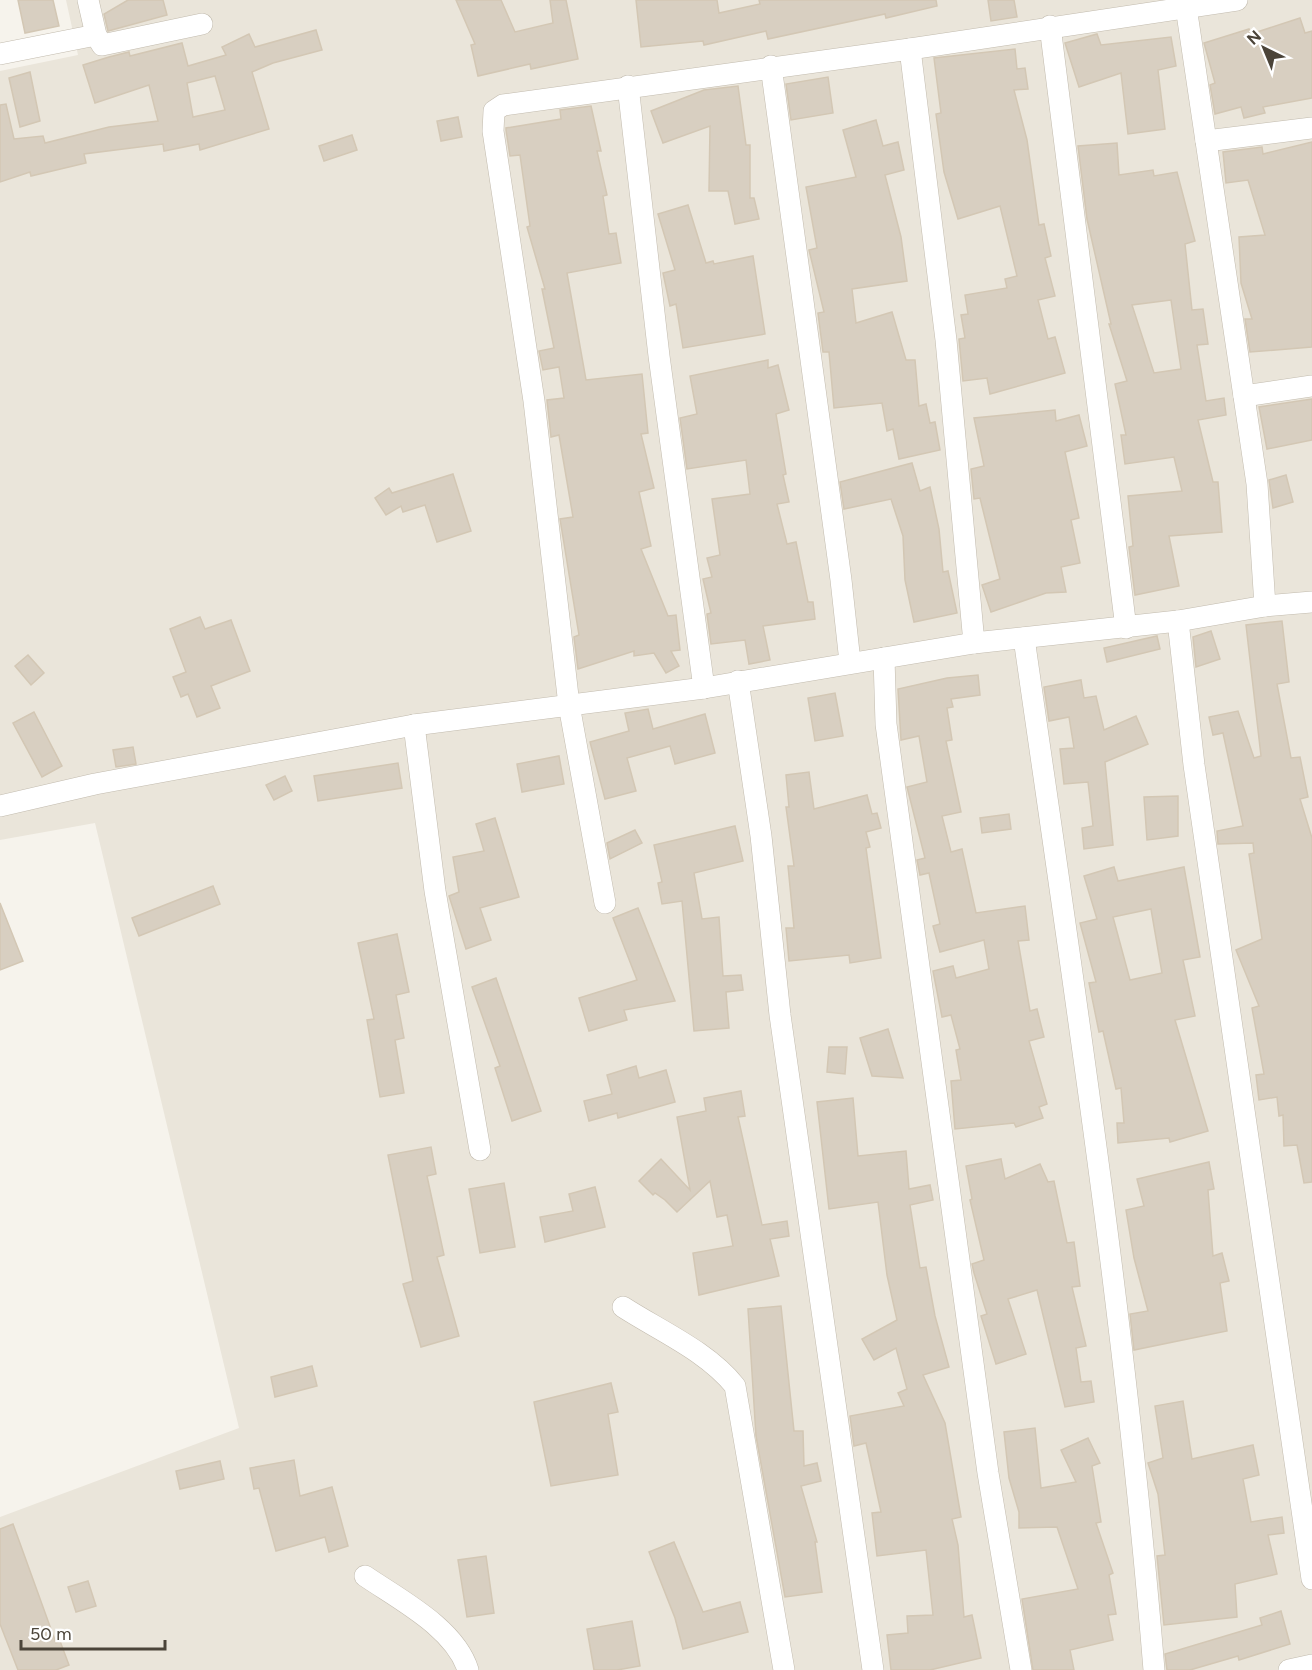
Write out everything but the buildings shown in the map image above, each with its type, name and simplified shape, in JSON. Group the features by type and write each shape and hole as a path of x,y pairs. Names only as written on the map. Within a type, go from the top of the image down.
{"street":[{"path":"88,0 96,35 102,45 202,24"},
{"path":"605,903 569,705 534,401 492,119 494,111 503,105 628,86 910,49 1185,3 1237,0"},
{"path":"1185,3 1257,484 1265,606"},
{"path":"1050,26 1126,628"},
{"path":"0,54 96,35"},
{"path":"910,49 946,340 974,643"},
{"path":"771,66 841,580 850,662"},
{"path":"628,86 659,356 705,688"},
{"path":"1206,141 1312,128"},
{"path":"1244,396 1312,386"},
{"path":"0,806 95,784 414,725 705,688 974,643 1126,628 1265,606 1312,602"},
{"path":"1178,621 1194,765 1312,1579"},
{"path":"1024,638 1095,1142 1141,1507 1154,1670"},
{"path":"884,658 888,735 988,1473 1021,1670"},
{"path":"738,681 761,836 783,1038 873,1670"},
{"path":"414,725 435,891 480,1150"},
{"path":"623,1307 706,1359 724,1372 735,1386 784,1670"},
{"path":"366,1576 447,1634 460,1650 468,1670"},
{"path":"1289,1670 1312,1665"}],"shaded area":[{"path":"66,0 1312,0 1312,1670 0,1670 0,1517 239,1428 95,823 0,840 0,71 78,55"}]}
